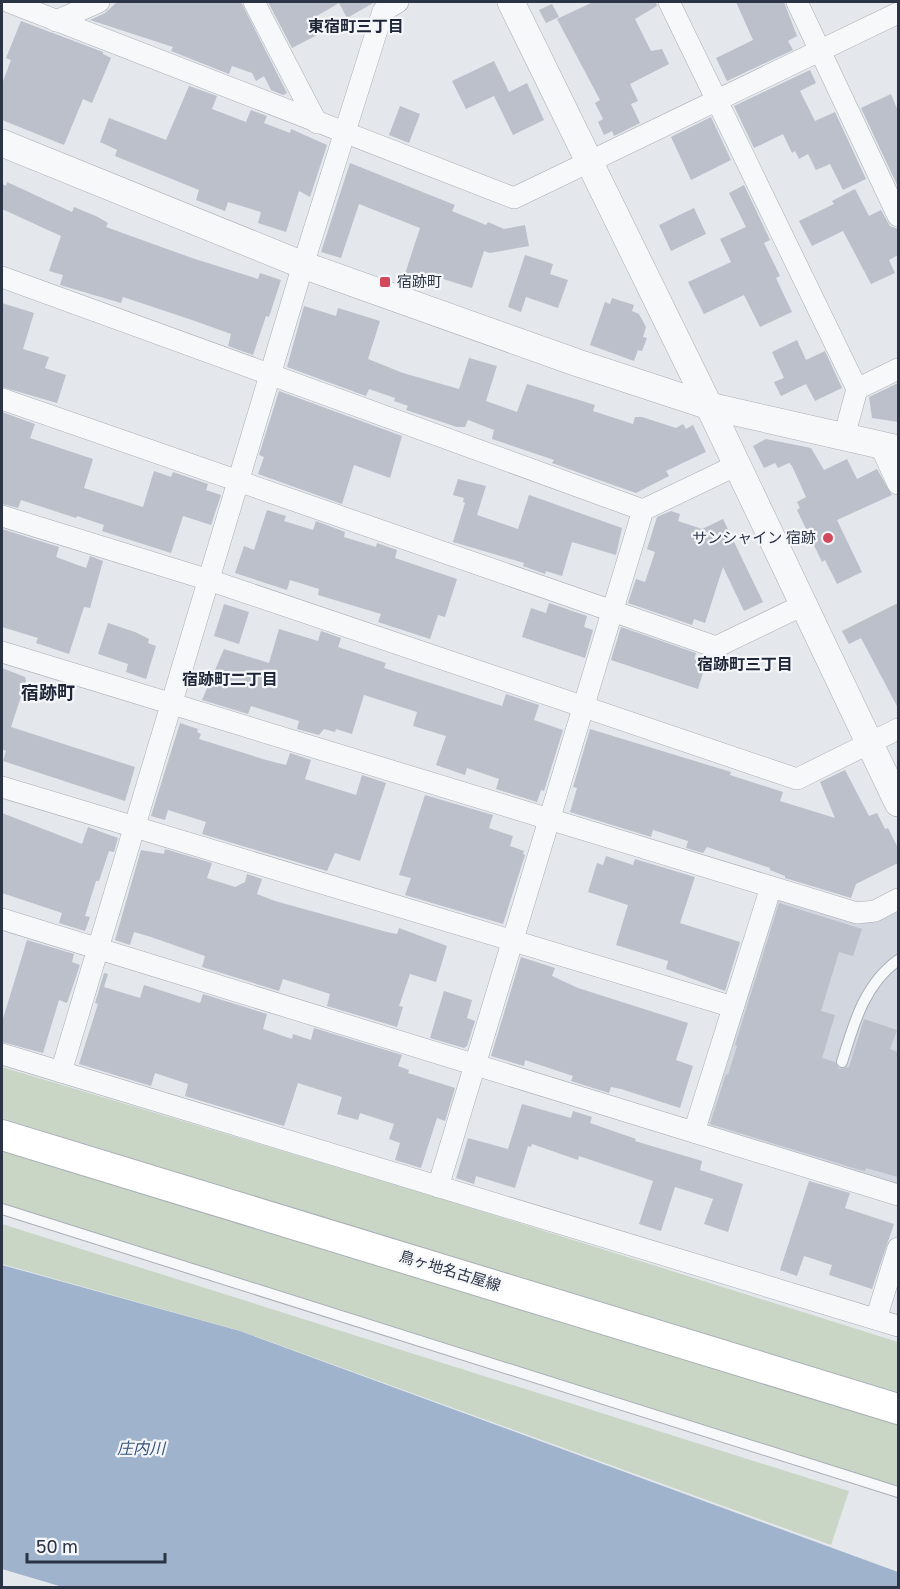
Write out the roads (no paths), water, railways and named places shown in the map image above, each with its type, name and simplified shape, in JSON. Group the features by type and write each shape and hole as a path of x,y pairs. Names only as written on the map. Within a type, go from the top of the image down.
{"main road":[{"name":"鳥ヶ地名古屋線","path":"2,1134 898,1409"}],"street":[{"path":"9,2 514,198 898,12"},
{"path":"56,21 99,2"},
{"path":"254,2 317,123"},
{"path":"511,2 709,406 898,803"},
{"path":"669,2 857,388 844,437"},
{"path":"797,2 898,216"},
{"path":"61,1072 303,265 385,5"},
{"path":"2,143 303,265 578,363 709,406 889,447 898,484"},
{"path":"2,278 270,377 643,510 736,465"},
{"path":"857,388 898,369"},
{"path":"2,399 613,609 716,647 803,605"},
{"path":"438,1187 643,510"},
{"path":"2,516 209,580 797,779 898,729"},
{"path":"2,652 857,913 875,911 898,899"},
{"path":"2,787 733,1007"},
{"path":"694,1132 771,887"},
{"path":"2,919 898,1196"},
{"path":"2,1054 898,1326"},
{"path":"876,1319 898,1248"}],"lane":[{"path":"842,1062 859,1008 876,980 898,960"},
{"path":"2,1209 898,1492"}],"water":[{"name":"庄内川","path":"2,1265 240,1331 898,1572 898,1587 66,1588 2,1569"}],"place":[{"name":"宿跡町","path":"385,282"},
{"name":"サンシャイン 宿跡","path":"828,538"}],"district":[{"name":"東宿町三丁目","path":"356,26"},
{"name":"宿跡町三丁目","path":"745,664"},
{"name":"宿跡町二丁目","path":"230,679"},
{"name":"宿跡町","path":"48,693"}]}
